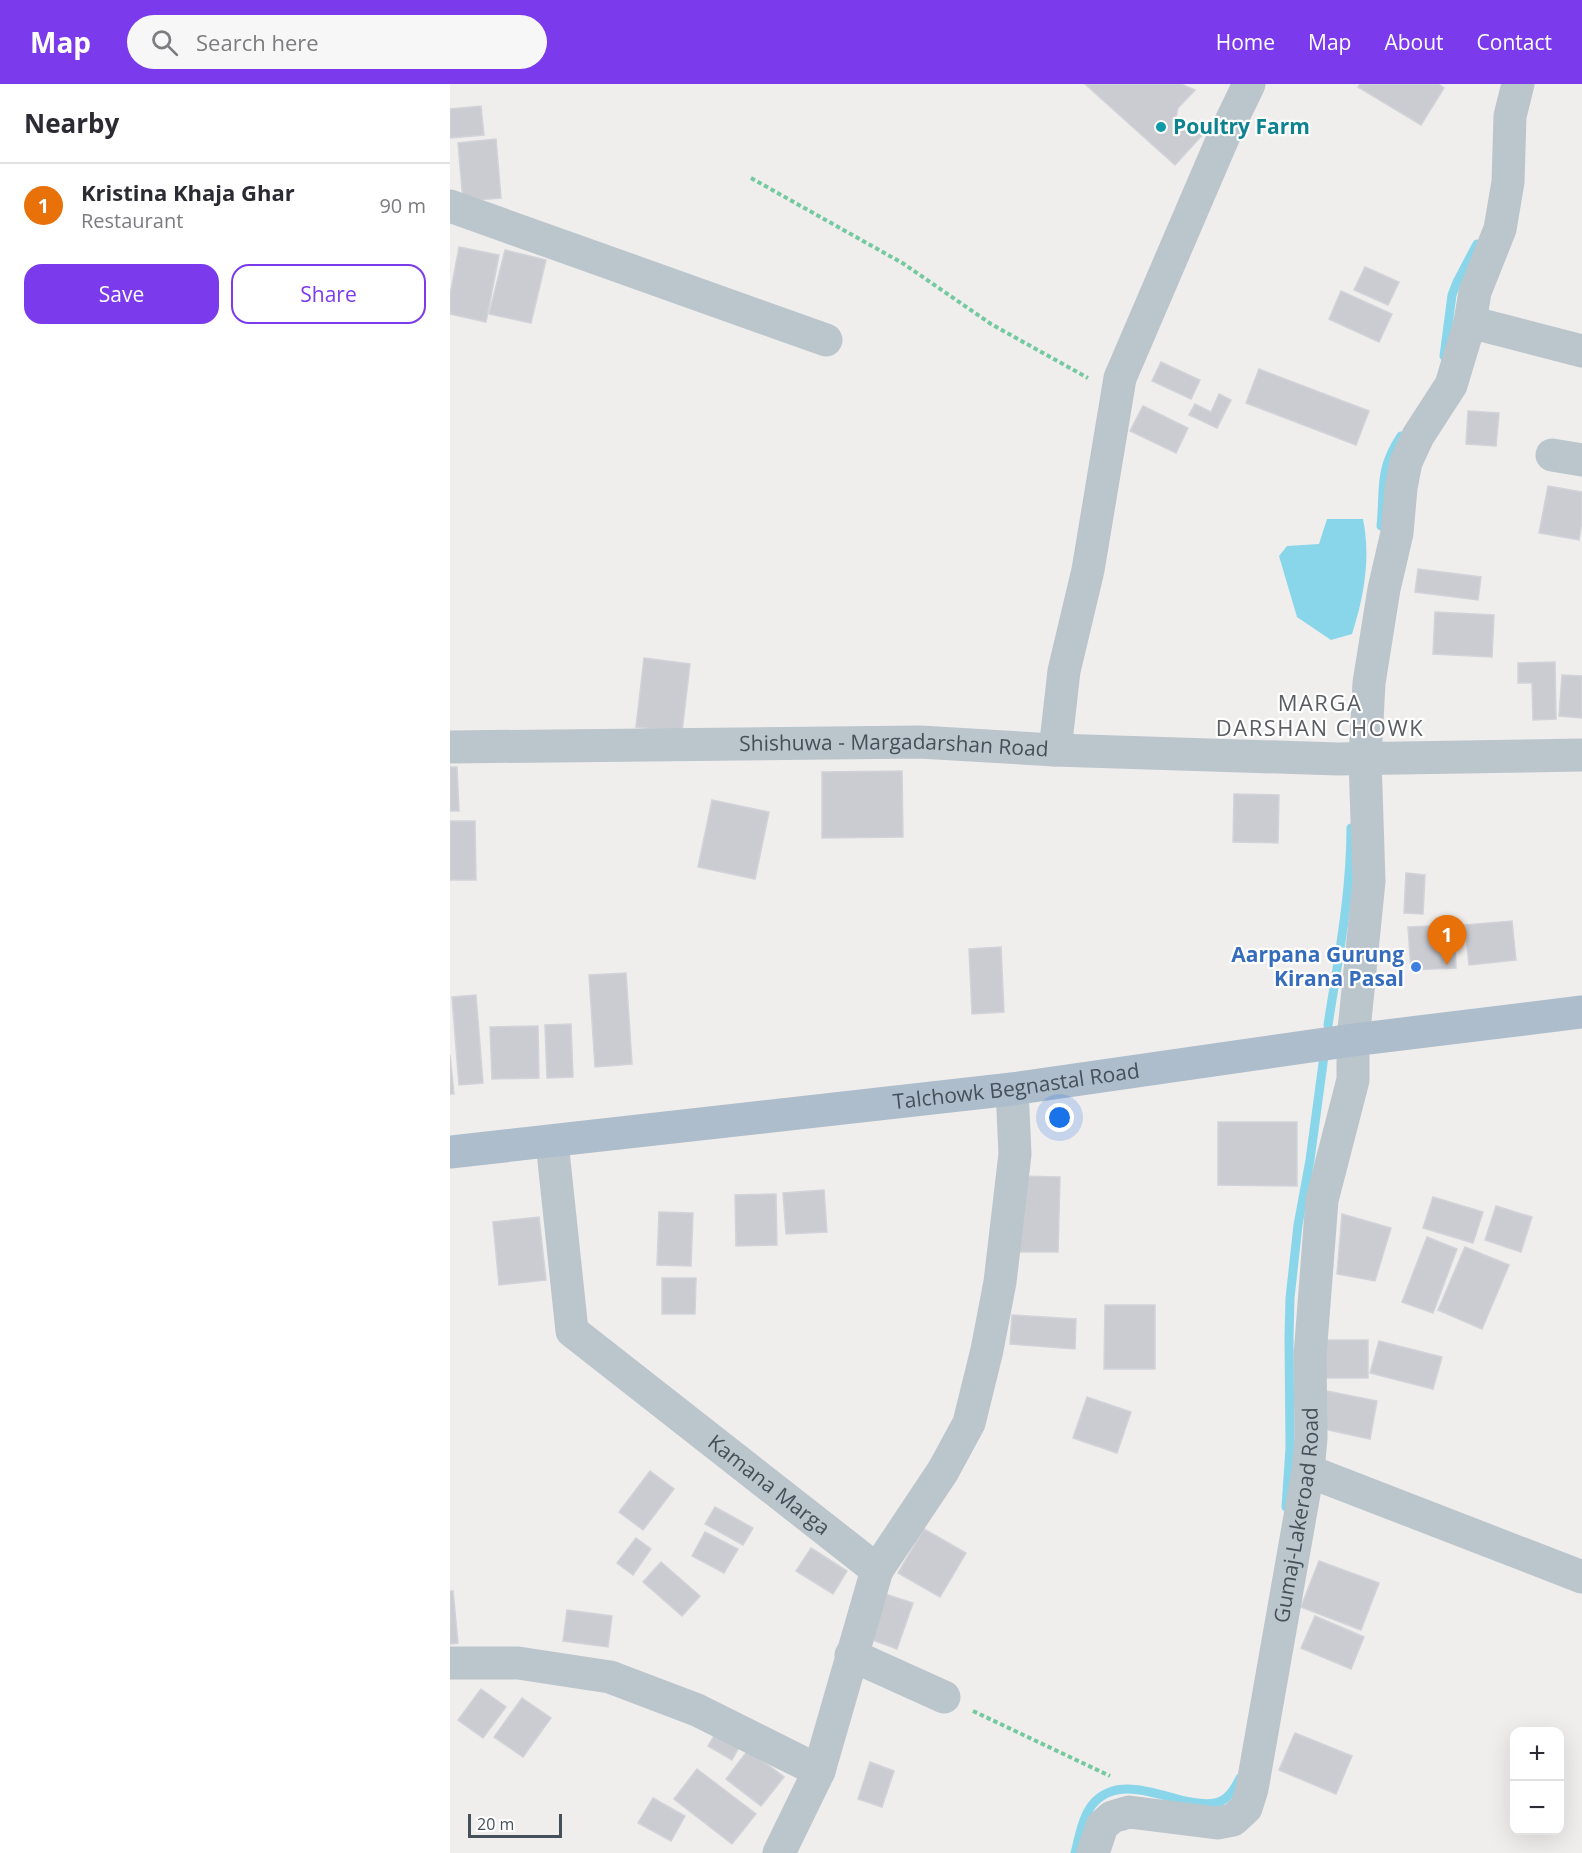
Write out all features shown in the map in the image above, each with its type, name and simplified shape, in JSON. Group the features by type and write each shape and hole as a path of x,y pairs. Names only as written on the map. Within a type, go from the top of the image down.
{"main road":[{"name":"Talchowk Begnastal Road","path":"450,1152 1012,1089 1353,1040 1582,1012"}],"street":[{"path":"1054,750 1064,671 1088,570 1120,378 1223,138 1249,84"},
{"name":"Gumaj-Lakeroad Road","path":"1093,1853 1102,1826 1112,1817 1129,1812 1217,1823 1233,1821 1246,1808 1252,1789 1308,1471 1311,1438 1310,1356 1322,1200 1353,1080 1353,1040 1370,881 1352,759 1369,683 1384,589 1397,533 1406,462 1418,436 1451,386 1470,321 1475,292 1500,229 1508,182 1510,116 1518,84"},
{"path":"450,206 826,340"},
{"path":"1470,321 1582,351"},
{"name":"Shishuwa - Margadarshan Road","path":"450,747 920,742 1054,750 1352,759 1582,755"},
{"path":"779,1853 819,1771 877,1570 943,1471 969,1423 987,1350 1000,1281 1015,1154 1012,1089"},
{"name":"Kamana Marga","path":"552,1142 572,1331 877,1570"},
{"path":"1308,1471 1582,1577"},
{"path":"851,1655 944,1697"},
{"path":"450,1663 518,1663 610,1677 697,1710 819,1771"}],"path":[{"path":"751,178 904,264 991,324 1118,395"},
{"path":"944,1697 1110,1776"}],"water":[{"path":"1327,519 1363,519 1366,548 1363,592 1352,634 1331,640 1297,617 1279,556 1287,546 1319,544"}],"building":[{"name":"Poultry Farm","path":"1085,84 1181,84 1195,90 1178,108 1175,122 1205,132 1175,165"},
{"path":"1360,84 1438,84 1444,88 1421,125 1358,87"},
{"path":"481,106 484,135 450,138 450,109"},
{"path":"496,139 501,198 463,201 458,143"},
{"path":"459,247 499,255 486,322 450,314 450,295"},
{"path":"505,250 546,260 531,323 489,314"},
{"path":"1365,267 1399,282 1388,305 1354,290"},
{"path":"1341,291 1392,314 1379,342 1329,319"},
{"path":"1161,362 1200,380 1191,399 1152,381"},
{"path":"1259,369 1369,411 1356,445 1246,403"},
{"path":"1219,394 1231,400 1217,428 1189,415 1195,404 1211,412"},
{"path":"1143,406 1188,428 1176,453 1130,431"},
{"path":"1468,411 1499,413 1496,446 1466,444"},
{"path":"1548,486 1582,492 1582,521 1579,540 1539,533"},
{"path":"1418,569 1481,577 1478,600 1415,592"},
{"path":"1435,612 1494,615 1492,657 1433,654"},
{"path":"644,658 690,664 682,732 636,727"},
{"path":"1555,662 1556,719 1533,720 1532,683 1518,683 1518,663"},
{"path":"1562,675 1582,676 1582,718 1559,716"},
{"path":"450,767 457,767 459,811 450,811"},
{"path":"902,771 903,837 822,838 822,772"},
{"path":"1234,794 1279,795 1278,843 1233,842"},
{"path":"712,800 769,812 755,879 698,867"},
{"path":"450,821 475,821 476,880 450,880"},
{"path":"1406,873 1425,875 1423,914 1404,913"},
{"path":"1512,921 1516,960 1469,965 1465,925"},
{"path":"1454,925 1456,968 1411,970 1408,927"},
{"path":"1001,947 1004,1012 972,1014 969,949"},
{"path":"626,973 632,1064 595,1067 589,975"},
{"path":"476,995 483,1083 459,1085 452,997"},
{"path":"571,1024 573,1077 547,1078 545,1025"},
{"path":"538,1026 539,1078 492,1079 490,1027"},
{"path":"450,1055 454,1094 450,1094"},
{"path":"1218,1122 1297,1122 1297,1186 1218,1185"},
{"path":"1018,1176 1060,1177 1058,1252 1016,1252"},
{"path":"824,1190 827,1232 786,1234 783,1193"},
{"path":"776,1194 777,1245 736,1246 735,1195"},
{"path":"1433,1197 1483,1212 1473,1243 1423,1228"},
{"path":"1496,1206 1532,1217 1521,1252 1485,1240"},
{"path":"659,1212 693,1213 691,1266 657,1265"},
{"path":"1342,1214 1391,1228 1375,1281 1337,1274"},
{"path":"539,1217 546,1280 499,1285 493,1222"},
{"path":"1427,1237 1457,1249 1433,1313 1402,1302"},
{"path":"1465,1247 1509,1265 1482,1329 1438,1310"},
{"path":"662,1278 696,1278 695,1314 662,1314"},
{"path":"1105,1305 1155,1305 1155,1369 1104,1369"},
{"path":"1012,1315 1076,1319 1075,1349 1010,1344"},
{"path":"1324,1340 1368,1340 1368,1378 1324,1378"},
{"path":"1379,1341 1442,1357 1433,1389 1370,1373"},
{"path":"1327,1391 1377,1401 1370,1439 1319,1428"},
{"path":"1087,1397 1131,1412 1117,1453 1073,1438"},
{"path":"650,1471 674,1489 643,1530 619,1512"},
{"path":"715,1507 753,1528 743,1545 705,1524"},
{"path":"924,1529 966,1553 940,1597 898,1573"},
{"path":"705,1532 738,1549 724,1573 692,1556"},
{"path":"636,1538 651,1549 633,1575 617,1563"},
{"path":"811,1548 847,1571 833,1594 796,1571"},
{"path":"1319,1561 1379,1583 1361,1630 1301,1607"},
{"path":"661,1562 700,1596 682,1616 643,1582"},
{"path":"450,1591 453,1591 458,1643 450,1644"},
{"path":"885,1594 913,1603 897,1649 870,1639"},
{"path":"567,1610 612,1616 608,1647 563,1641"},
{"path":"1315,1616 1364,1637 1351,1669 1301,1648"},
{"path":"481,1689 506,1707 483,1738 458,1720"},
{"path":"522,1698 551,1718 523,1757 494,1737"},
{"path":"719,1728 742,1742 732,1760 708,1746"},
{"path":"1295,1733 1352,1756 1336,1794 1279,1770"},
{"path":"748,1750 784,1777 761,1806 726,1779"},
{"path":"870,1762 894,1771 882,1807 858,1799"},
{"path":"697,1769 756,1814 732,1844 674,1799"},
{"path":"653,1798 685,1816 671,1841 638,1823"}],"waterway":[{"path":"1444,356 1452,295 1477,244"},
{"path":"1381,526 1386,470 1401,436"},
{"path":"1328,1025 1346,902 1351,828"},
{"path":"1286,1507 1290,1448 1290,1298 1298,1225 1310,1160 1324,1056"},
{"path":"1075,1853 1081,1828 1089,1810 1105,1794 1119,1790 1135,1790 1201,1804 1215,1803 1227,1797 1240,1778"}],"place":[{"name":"Poultry Farm","path":"1161,127"},
{"name":"Kristina Khaja Ghar","path":"1447,965"},
{"name":"Aarpana Gurung Kirana Pasal","path":"1416,967"}],"district":[{"name":"MARGA DARSHAN CHOWK","path":"1320,716"}]}
